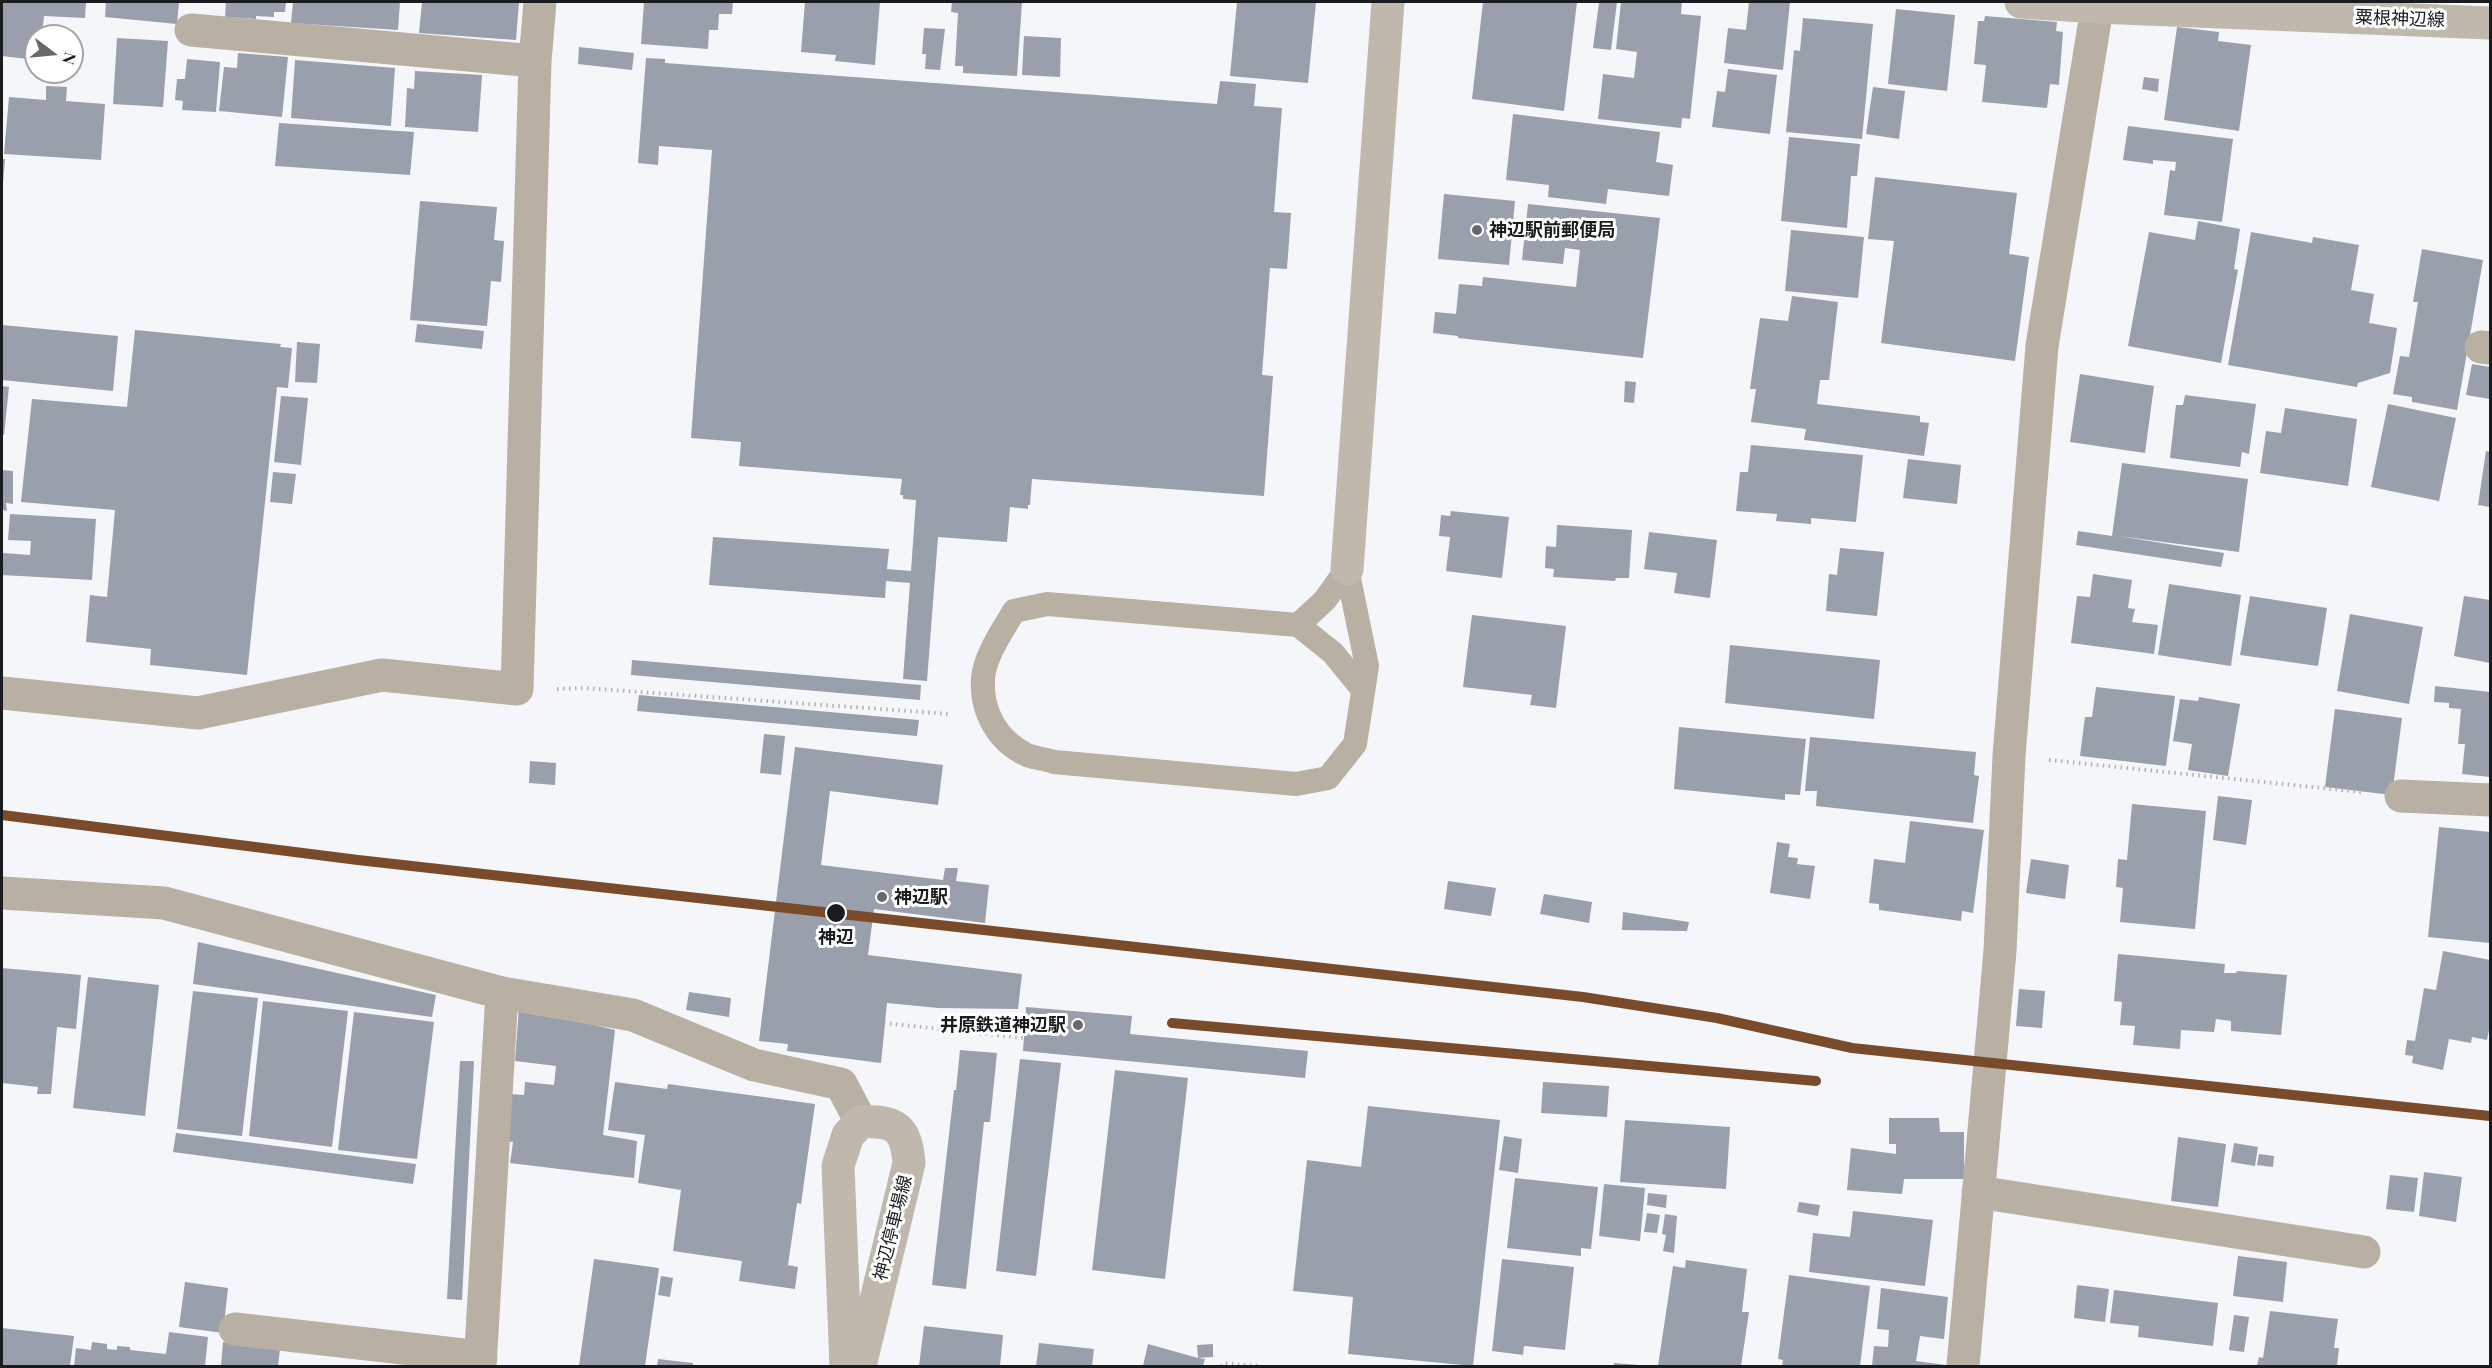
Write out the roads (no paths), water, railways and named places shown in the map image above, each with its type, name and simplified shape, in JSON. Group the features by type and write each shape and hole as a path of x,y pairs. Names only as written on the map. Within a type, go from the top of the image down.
{"main road":[{"path":"1347,569 1388,2"},
{"name":"粟根神辺線","path":"2021,2 2490,23"},
{"name":"神辺停車場線","path":"846,1366 838,1166 848,1135 861,1122 880,1121 894,1126 907,1140 909,1163 860,1366"}],"street":[{"path":"2,693 198,712 382,675 517,689 535,61 540,2"},
{"path":"1963,1366 2000,951 2009,756 2042,346 2097,4"},
{"path":"191,30 535,61"},
{"path":"2401,796 2490,800"},
{"path":"2,893 164,903 502,993 633,1015 754,1065 841,1084 861,1122"},
{"path":"235,1329 480,1362 502,993"},
{"path":"1978,1192 2364,1252"}],"lane":[{"path":"1298,625 1325,600 1347,569"},
{"path":"1347,569 1367,666 1355,744 1328,778 1296,784 1054,762 1026,754 998,735 985,707 983,677 994,644 1014,611 1047,604 1298,625 1333,653 1363,690"}],"place":[{"name":"神辺駅前郵便局","path":"1477,230"},
{"name":"神辺駅","path":"882,897"},
{"name":"神辺","path":"836,913"},
{"name":"井原鉄道神辺駅","path":"1078,1025"}]}
